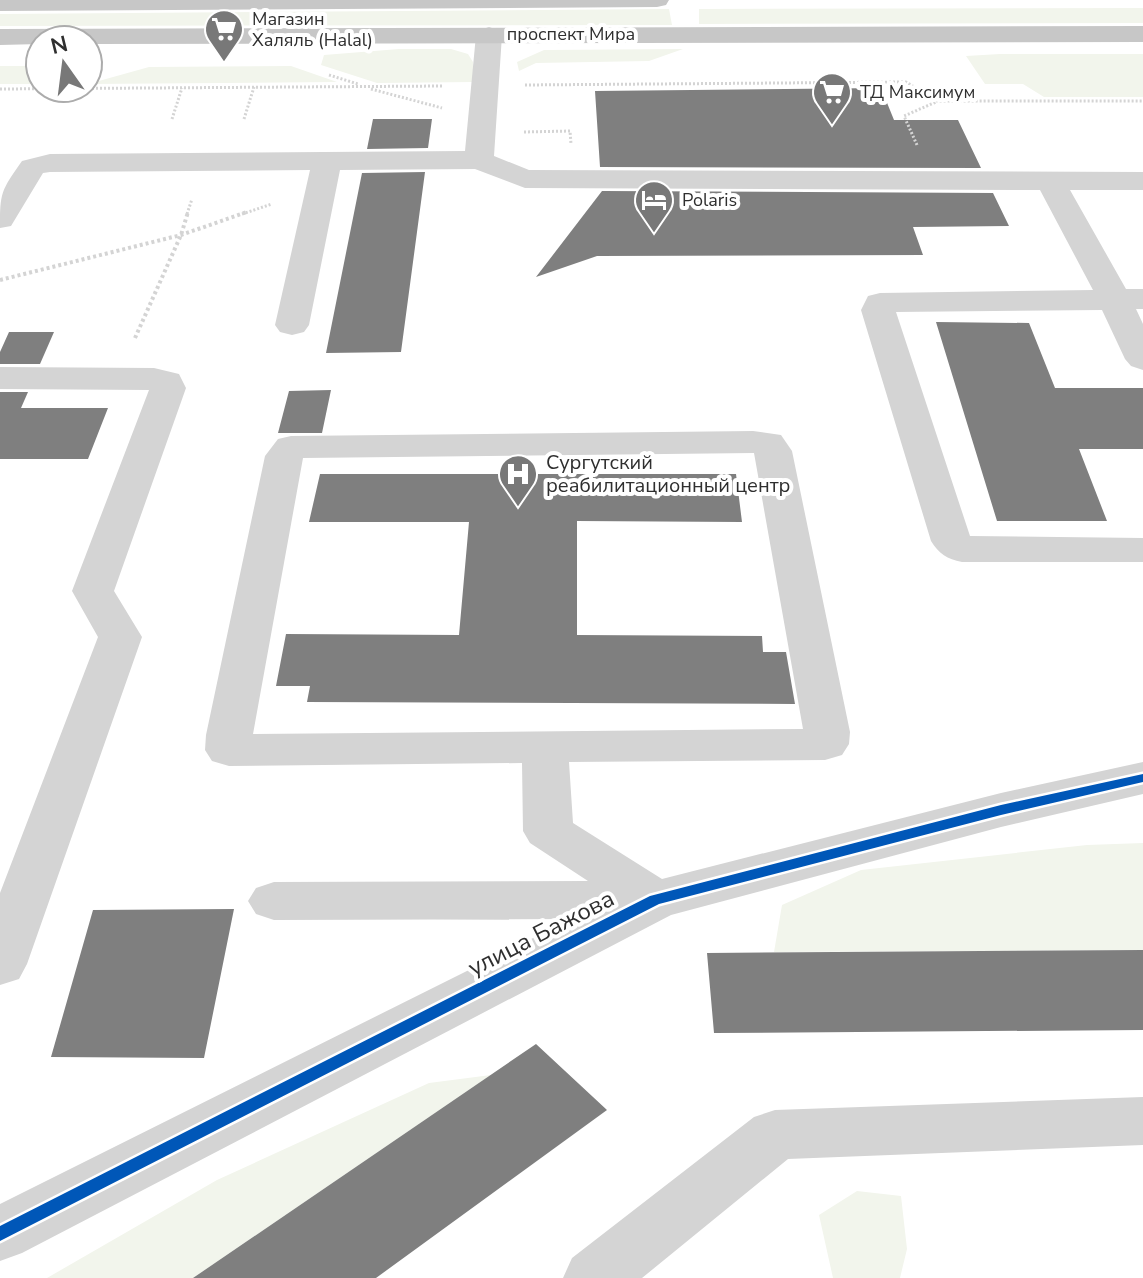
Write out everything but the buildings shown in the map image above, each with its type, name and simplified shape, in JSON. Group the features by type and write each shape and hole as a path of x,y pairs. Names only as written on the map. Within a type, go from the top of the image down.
{"main road":[{"name":"проспект Мира","path":"13,3 657,0"},
{"name":"проспект Мира","path":"0,37 1143,34"}],"street":[{"path":"479,160 489,35"},
{"path":"0,219 32,167 50,163 204,162 325,174 479,160 525,189 943,180 1143,181"},
{"path":"943,180 1046,164 1143,163"},
{"path":"292,325 325,174"},
{"path":"1050,180 1128,299 1143,359"},
{"path":"1128,299 896,302 880,303 878,310 951,541 962,550 1143,550"},
{"path":"0,378 154,379 166,382 168,388 93,591 120,637 0,964"},
{"path":"768,443 773,451 827,732 825,744 545,747 229,750 229,735 284,456 291,447 768,443"},
{"path":"545,747 548,831 655,900"},
{"name":"улица Бажова","path":"0,1234 655,900 1001,810 1143,778"},
{"path":"274,901 655,900"},
{"path":"595,1278 775,1135 1141,1127"}],"path":[{"path":"104,88 906,82 937,101"},
{"path":"244,119 254,87"},
{"path":"0,89 24,88"},
{"path":"172,119 182,88"},
{"path":"943,180 904,116 937,101 1143,101"},
{"path":"117,379 181,235 204,162"},
{"path":"0,280 181,235 325,174"}],"shaded area":[{"path":"1143,8 1143,23 699,24 699,9"},
{"path":"669,9 672,25 0,26 0,14"},
{"path":"399,49 451,49 468,54 473,62 474,82 377,83 321,65 324,55"},
{"path":"683,49 649,61 536,63 519,71 517,62 544,50"},
{"path":"1143,54 1143,97 1044,97 1023,84 985,84 966,56"},
{"path":"0,66 24,66 24,84 0,84"},
{"path":"291,66 337,82 104,84 104,80 149,67"},
{"path":"1143,843 1143,950 774,952 782,905 861,870 1087,845"},
{"path":"491,1075 193,1278 47,1278 217,1180 429,1083"},
{"path":"857,1191 901,1196 907,1249 900,1278 833,1278 819,1215"}],"cycle path":[{"path":"0,1234 655,900 1001,810 1143,778"}],"place":[{"name":"Магазин Халяль (Halal)","path":"224,63"},
{"name":"ТД Максимум","path":"832,126"},
{"name":"Polaris","path":"654,234"},
{"name":"Сургутский реабилитационный центр","path":"518,508"}]}
